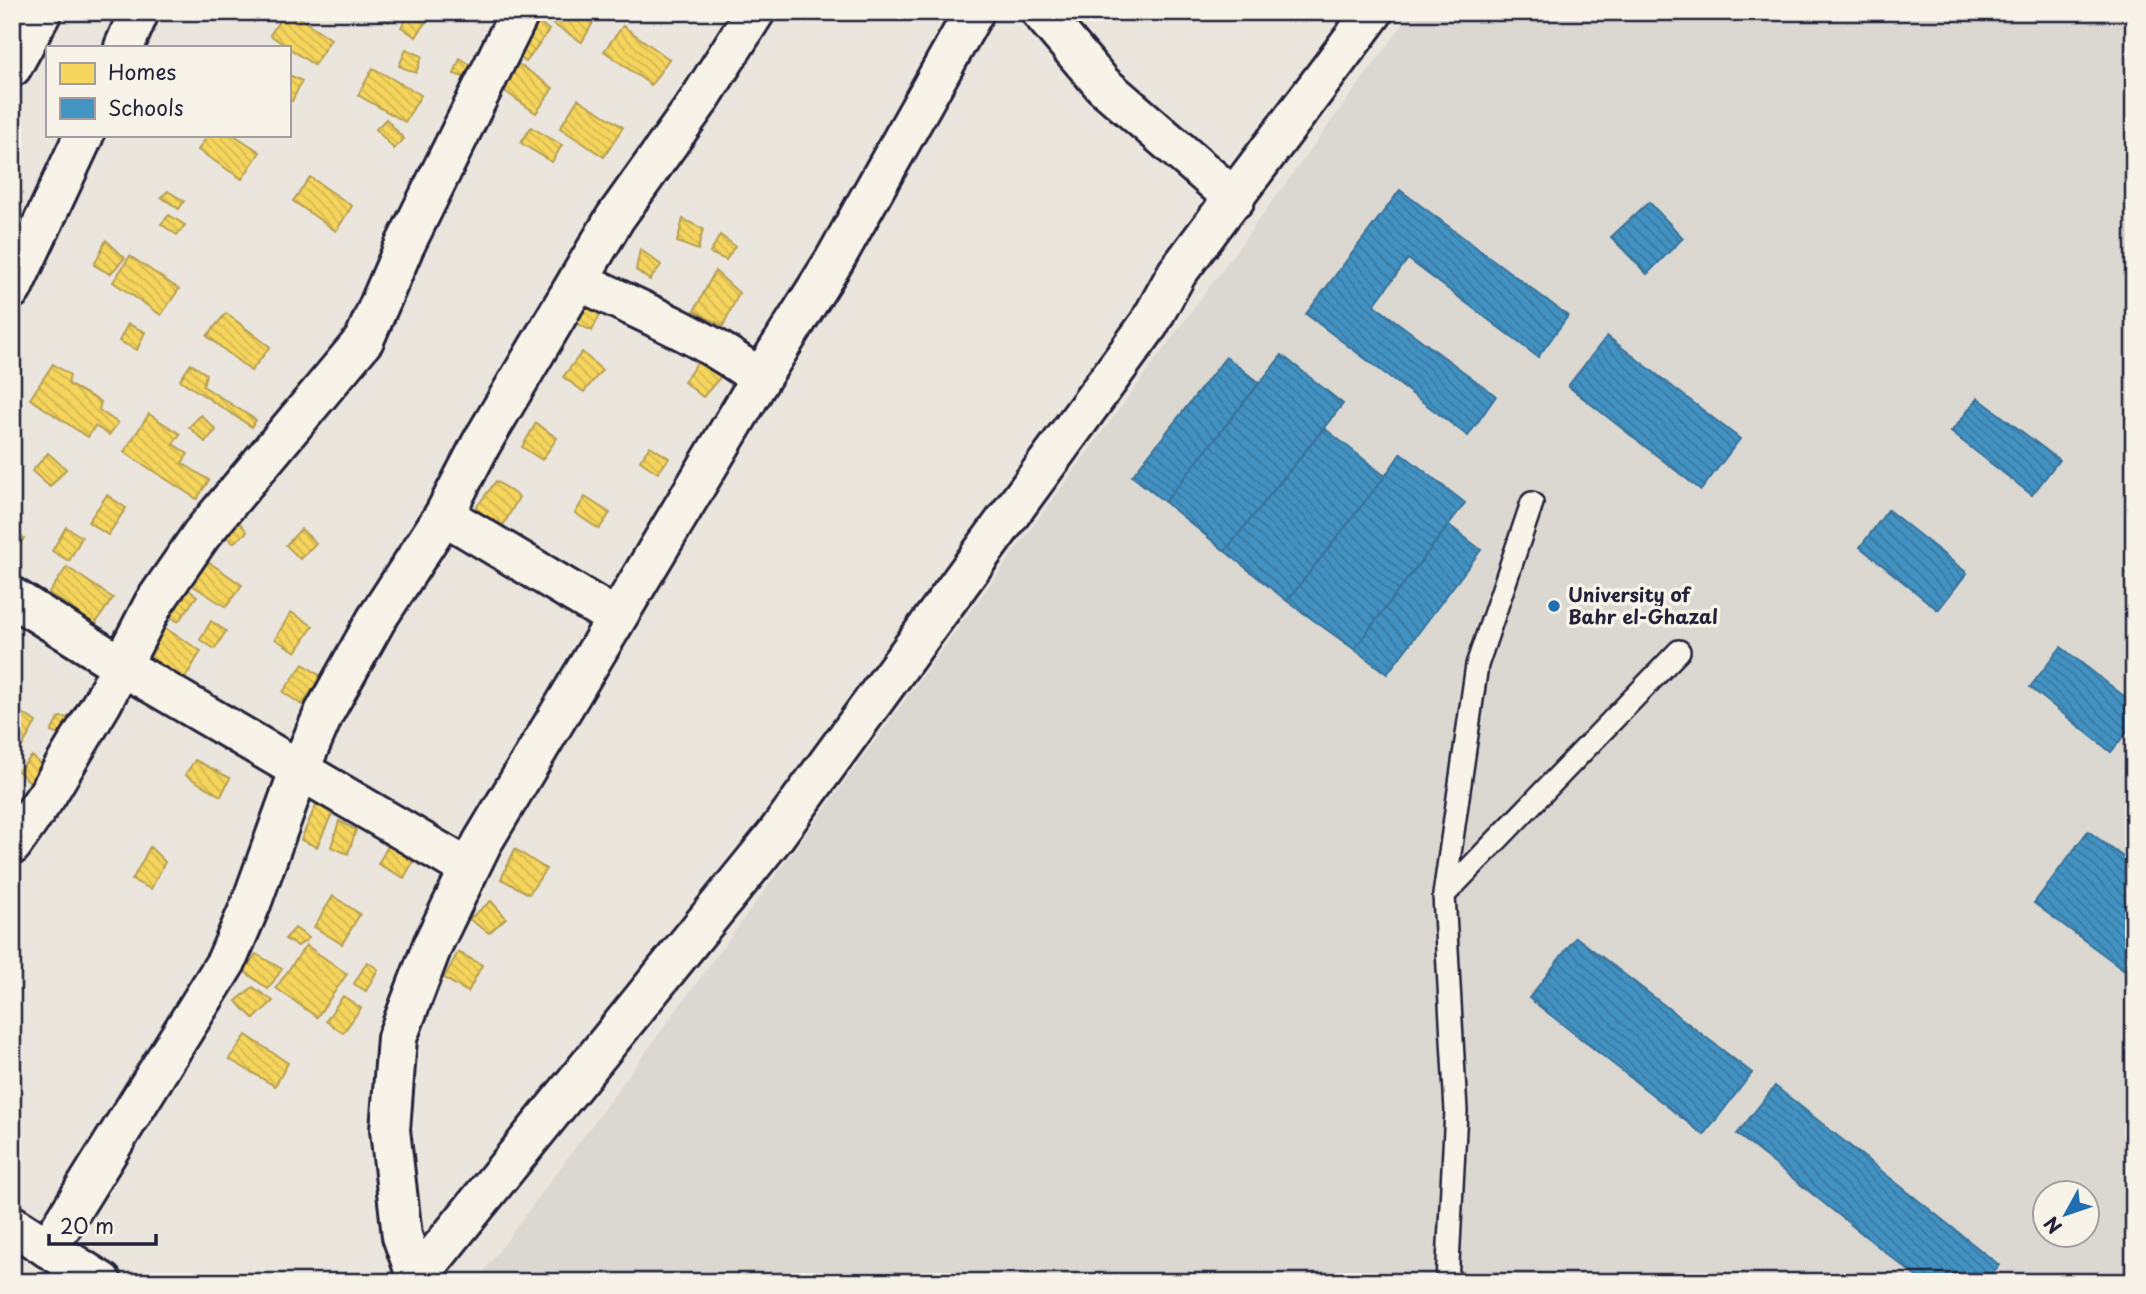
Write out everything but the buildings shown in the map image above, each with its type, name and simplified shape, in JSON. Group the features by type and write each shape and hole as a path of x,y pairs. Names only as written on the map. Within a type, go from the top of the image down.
{"street":[{"path":"12,66 42,12"},
{"path":"124,46 139,12"},
{"path":"12,845 47,795 122,666 154,603 201,535 364,340 404,247 520,12"},
{"path":"48,1248 226,962 324,713 376,620 444,515 481,444 615,218 698,102 755,12"},
{"path":"1041,12 1103,85 1235,199"},
{"path":"416,1280 775,836 1149,324 1177,273 1373,12"},
{"path":"416,1280 402,1236 390,1130 397,1038 433,944 482,843 760,379 834,261 963,17"},
{"path":"12,289 84,136"},
{"path":"578,280 674,326 744,366 760,379"},
{"path":"444,515 616,618"},
{"path":"12,597 122,666 469,869"},
{"path":"12,1225 102,1282"}],"lane":[{"path":"1447,1282 1456,1111 1444,895 1477,665 1532,503"},
{"path":"1444,895 1678,651"}],"shaded area":[{"name":"University of Bahr el-Ghazal","path":"1412,12 2128,12 2134,19 2134,1282 476,1282"}],"place":[{"name":"University of Bahr el-Ghazal","path":"1554,606"}]}
